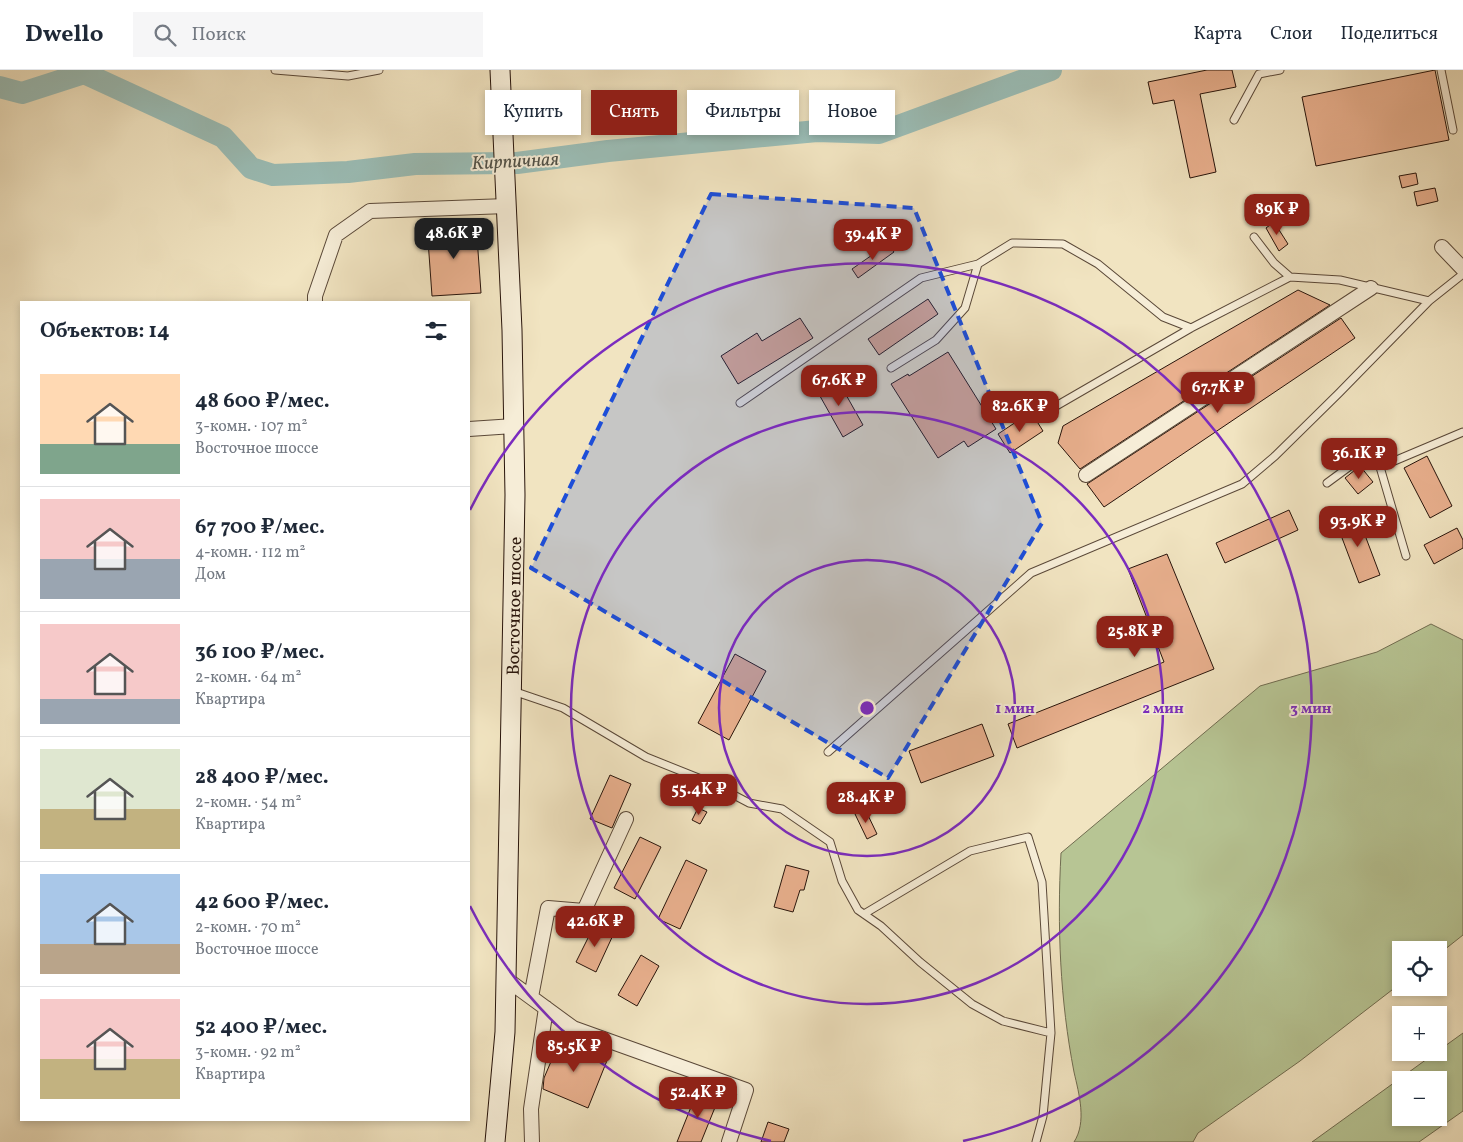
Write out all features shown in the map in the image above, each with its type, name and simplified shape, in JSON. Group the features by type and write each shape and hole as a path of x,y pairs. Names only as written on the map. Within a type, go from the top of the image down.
{"street":[{"name":"Восточное шоссе","path":"495,1142 505,1032 513,691 514,426 506,184 500,70"},
{"path":"315,301 315,296 336,235 370,211 506,206"},
{"path":"1442,247 1463,269"},
{"path":"1086,475 1370,288"},
{"path":"470,429 514,426"},
{"path":"531,997 548,908 584,911 626,820"},
{"path":"506,979 573,1028 746,1090 729,1142"},
{"path":"532,1142 531,1109 546,1008"}],"lane":[{"path":"275,70 348,76 379,70"},
{"path":"1234,120 1259,74 1280,70"},
{"path":"1441,70 1453,130"},
{"path":"1254,237 1274,263 1290,277"},
{"path":"740,403 921,278 978,264 1012,243 1063,244 1098,264 1163,317 1191,328"},
{"path":"890,368 936,340 965,308 978,264"},
{"path":"828,752 1031,573 1242,484 1275,456 1429,301 1463,274"},
{"path":"1044,413 1191,328 1290,277 1340,280 1429,301"},
{"path":"1327,483 1361,458 1380,467 1463,432"},
{"path":"1380,467 1406,556"},
{"path":"513,691 563,708 646,757 710,783 750,802 782,809 830,842 842,881 858,910 972,1004 1003,1021 1051,1033"},
{"path":"864,914 970,851 1028,837 1042,882 1051,1033 1042,1116 1036,1142"}],"highlighted area":[{"path":"711,194 914,208 1042,523 888,778 531,568"}],"green space":[{"path":"1431,624 1463,640 1463,935 1447,948 1447,941 1392,941 1392,990 1300,1061 1198,1133 1193,1142 1074,1142 1080,1126 1081,1108 1069,1045 1063,990 1059,908 1061,853 1260,686 1377,652"},
{"path":"1463,1033 1463,1111 1447,1122 1447,1071 1410,1071 1424,1061 1447,1061 1447,1045"},
{"path":"1392,1084 1392,1126 1442,1126 1419,1142 1312,1142"}],"building":[{"path":"1207,70 1232,70 1236,87 1200,94 1216,172 1190,178 1174,100 1153,104 1148,82"},
{"path":"1435,70 1449,140 1316,166 1302,97"},
{"path":"1416,173 1418,184 1402,188 1399,176"},
{"path":"1435,188 1438,201 1417,206 1414,192"},
{"path":"1274,222 1288,244 1279,251 1266,228"},
{"path":"476,223 481,293 432,296 427,226"},
{"path":"888,244 894,252 858,278 852,269"},
{"path":"1298,290 1330,305 1080,469 1058,443 1063,426"},
{"path":"928,299 938,314 879,355 868,339"},
{"path":"800,318 813,338 738,384 721,356 757,333 762,341"},
{"path":"1341,318 1355,338 1104,507 1087,484"},
{"path":"948,352 996,429 968,447 964,441 938,458 891,384 908,374 909,376"},
{"path":"836,377 863,425 843,437 816,389"},
{"path":"1031,412 1043,431 1010,453 998,434"},
{"path":"1427,456 1452,506 1430,518 1404,468"},
{"path":"1360,466 1373,482 1358,494 1345,478"},
{"path":"1289,510 1298,530 1225,563 1216,543"},
{"path":"1357,514 1380,575 1359,583 1336,522"},
{"path":"1457,528 1463,540 1463,548 1434,564 1424,545"},
{"path":"1167,554 1214,669 1017,748 1008,724 1164,662 1128,569"},
{"path":"735,654 766,671 729,740 698,723"},
{"path":"982,724 994,756 921,783 909,751"},
{"path":"610,775 631,784 612,828 590,819"},
{"path":"698,808 707,812 700,824 692,820"},
{"path":"865,809 877,834 867,839 855,814"},
{"path":"640,837 661,847 635,899 614,888"},
{"path":"686,860 707,870 680,929 658,919"},
{"path":"786,865 809,871 804,890 800,890 793,912 774,907"},
{"path":"595,924 614,933 596,972 576,962"},
{"path":"641,955 659,966 637,1006 618,995"},
{"path":"561,1038 608,1058 588,1108 543,1089 544,1078"},
{"path":"697,1092 718,1100 701,1142 677,1142"},
{"path":"768,1122 789,1129 784,1142 761,1142"}],"waterway":[{"name":"Кирпичная","path":"0,87 22,93 84,73 223,137 251,168 273,175 348,172 415,164 517,163 608,151 817,131 879,133 1051,70"}]}
